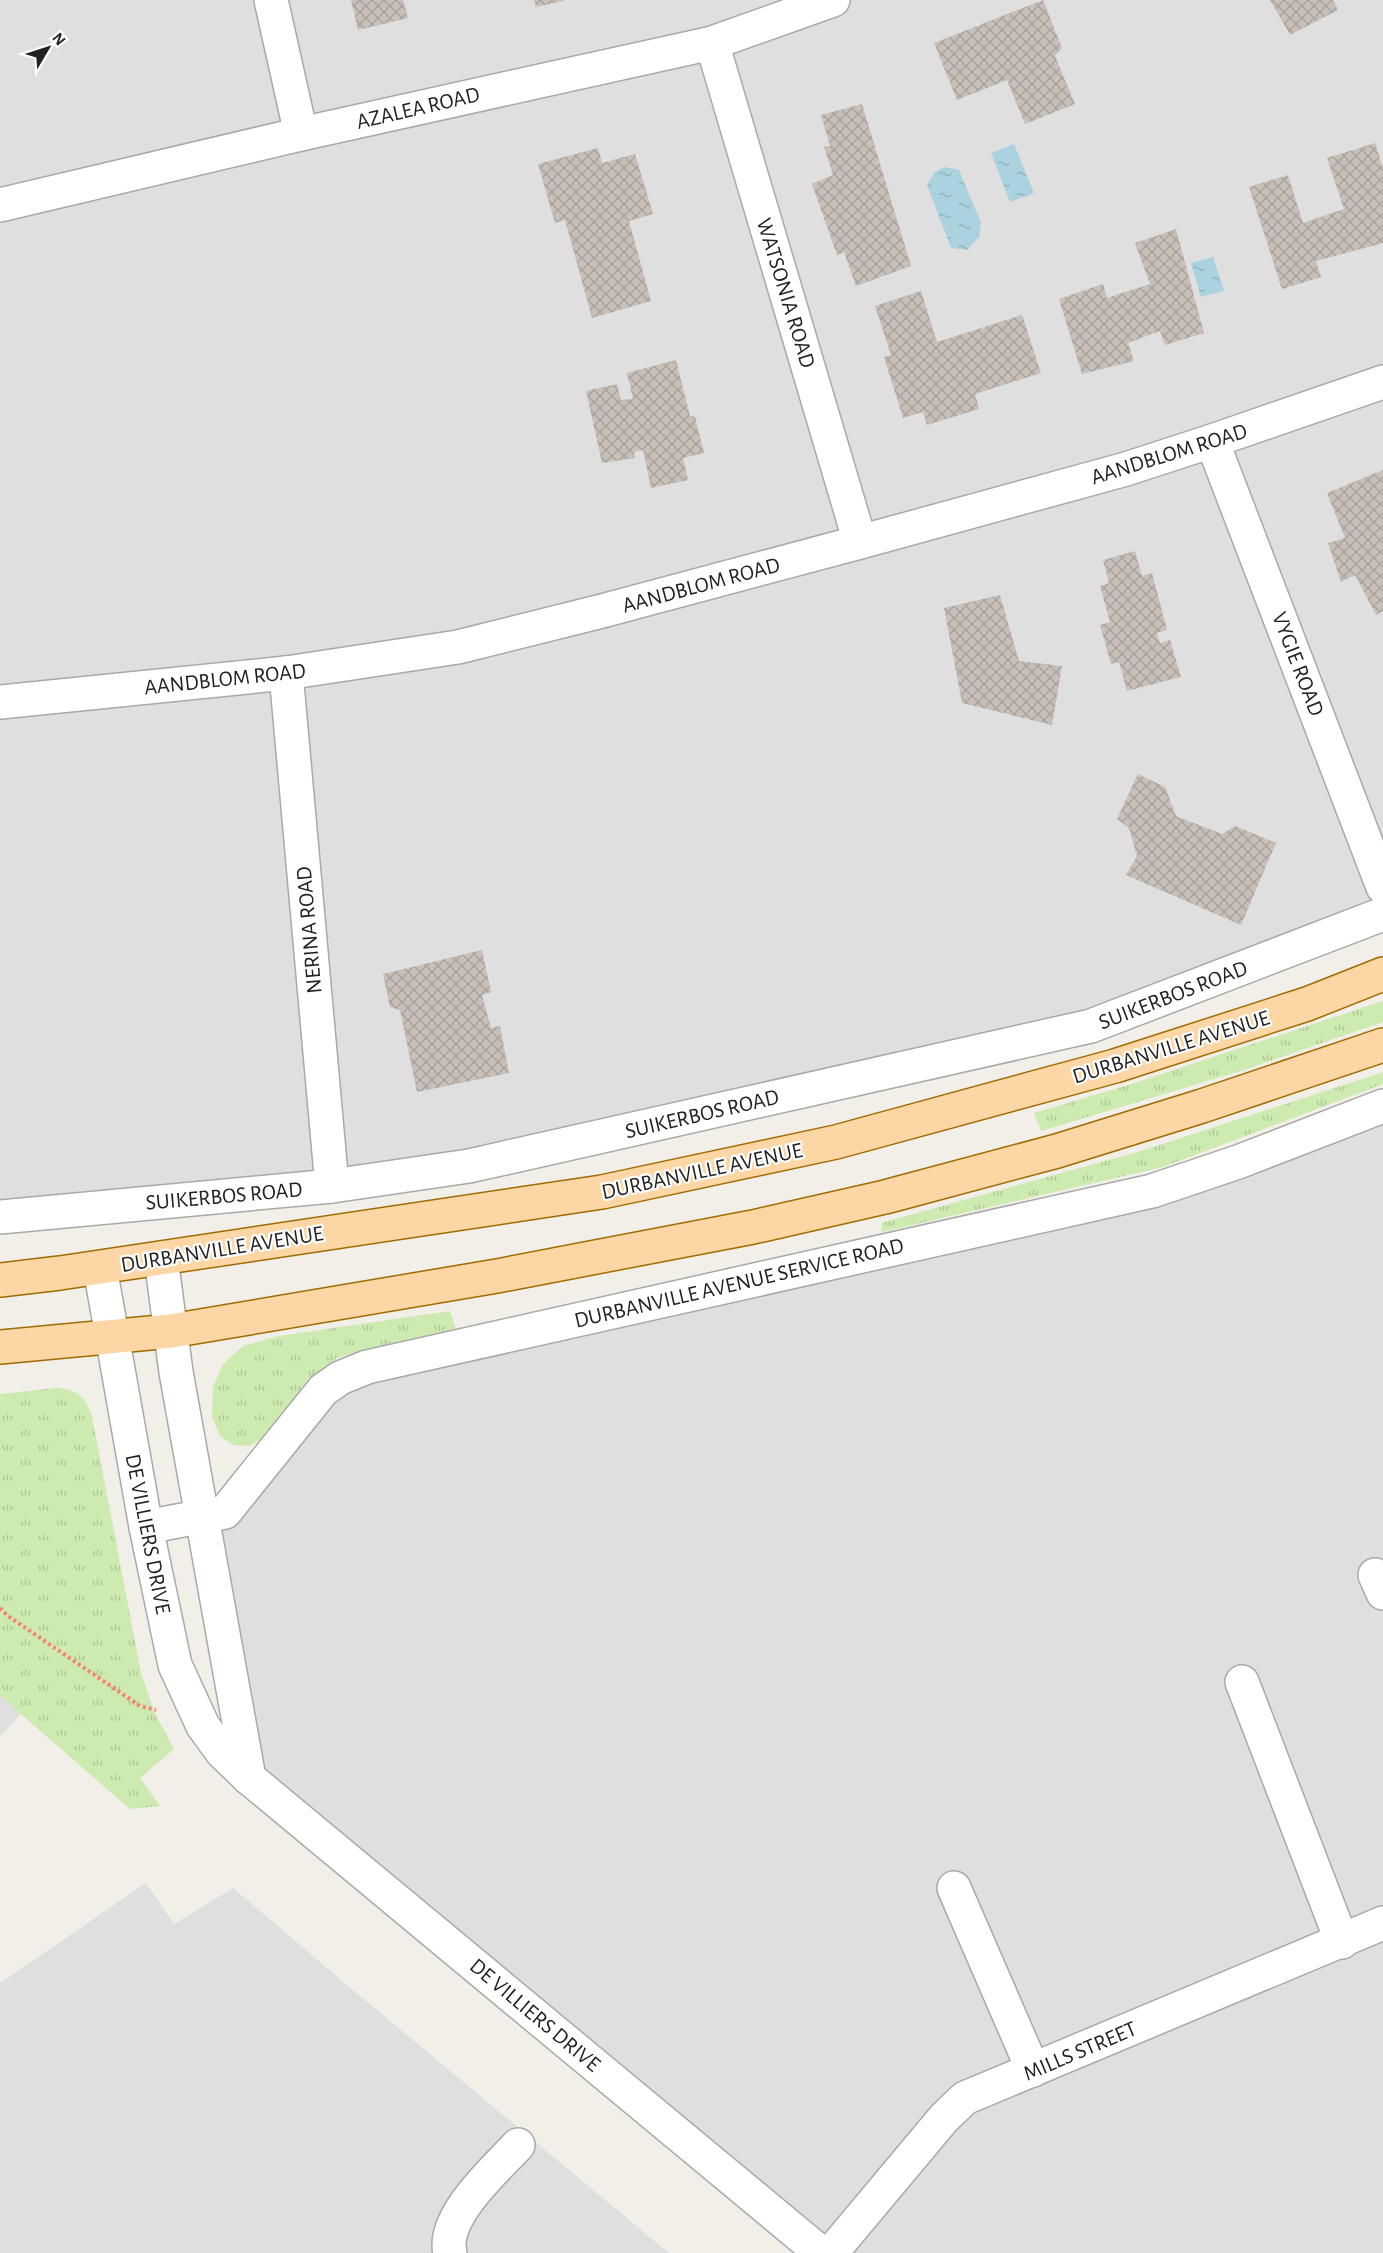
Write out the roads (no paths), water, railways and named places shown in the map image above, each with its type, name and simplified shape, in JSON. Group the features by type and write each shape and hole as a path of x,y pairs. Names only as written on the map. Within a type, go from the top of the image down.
{"main road":[{"name":"DURBANVILLE AVENUE","path":"0,1280 100,1268 602,1192 837,1142 1115,1066 1307,1004 1383,974"},
{"path":"0,1347 171,1331 509,1274 753,1227 885,1197 1090,1141 1383,1045"}],"street":[{"path":"271,0 301,134"},
{"name":"AZALEA ROAD","path":"0,205 301,134 712,43 833,0"},
{"name":"WATSONIA ROAD","path":"712,43 860,542"},
{"name":"AANDBLOM ROAD","path":"0,702 286,673 458,647 603,611 1126,469 1383,382"},
{"name":"VYGIE ROAD","path":"1212,441 1383,887"},
{"name":"NERINA ROAD","path":"286,673 332,1186"},
{"name":"SUIKERBOS ROAD","path":"0,1218 332,1186 470,1166 1091,1026 1383,914"},
{"name":"DURBANVILLE AVENUE SERVICE ROAD","path":"146,1527 225,1512 323,1390 340,1378 368,1366 1152,1191 1238,1162 1383,1106"},
{"path":"161,1258 171,1331 249,1778"},
{"name":"DE VILLIERS DRIVE","path":"100,1268 167,1636 185,1691 203,1726 222,1752 249,1778 821,2253"},
{"path":"1242,1682 1342,1942"},
{"path":"954,1888 1033,2070"},
{"name":"MILLS STREET","path":"831,2253 944,2118 965,2098 1383,1923"},
{"path":"450,2253 448,2246 452,2229 467,2200 518,2145"}],"water":[{"path":"1014,144 1034,193 1010,202 991,153"},
{"path":"944,167 959,170 981,223 979,237 967,250 951,248 927,185 934,173"},
{"path":"1213,257 1224,291 1201,297 1191,263"}]}
